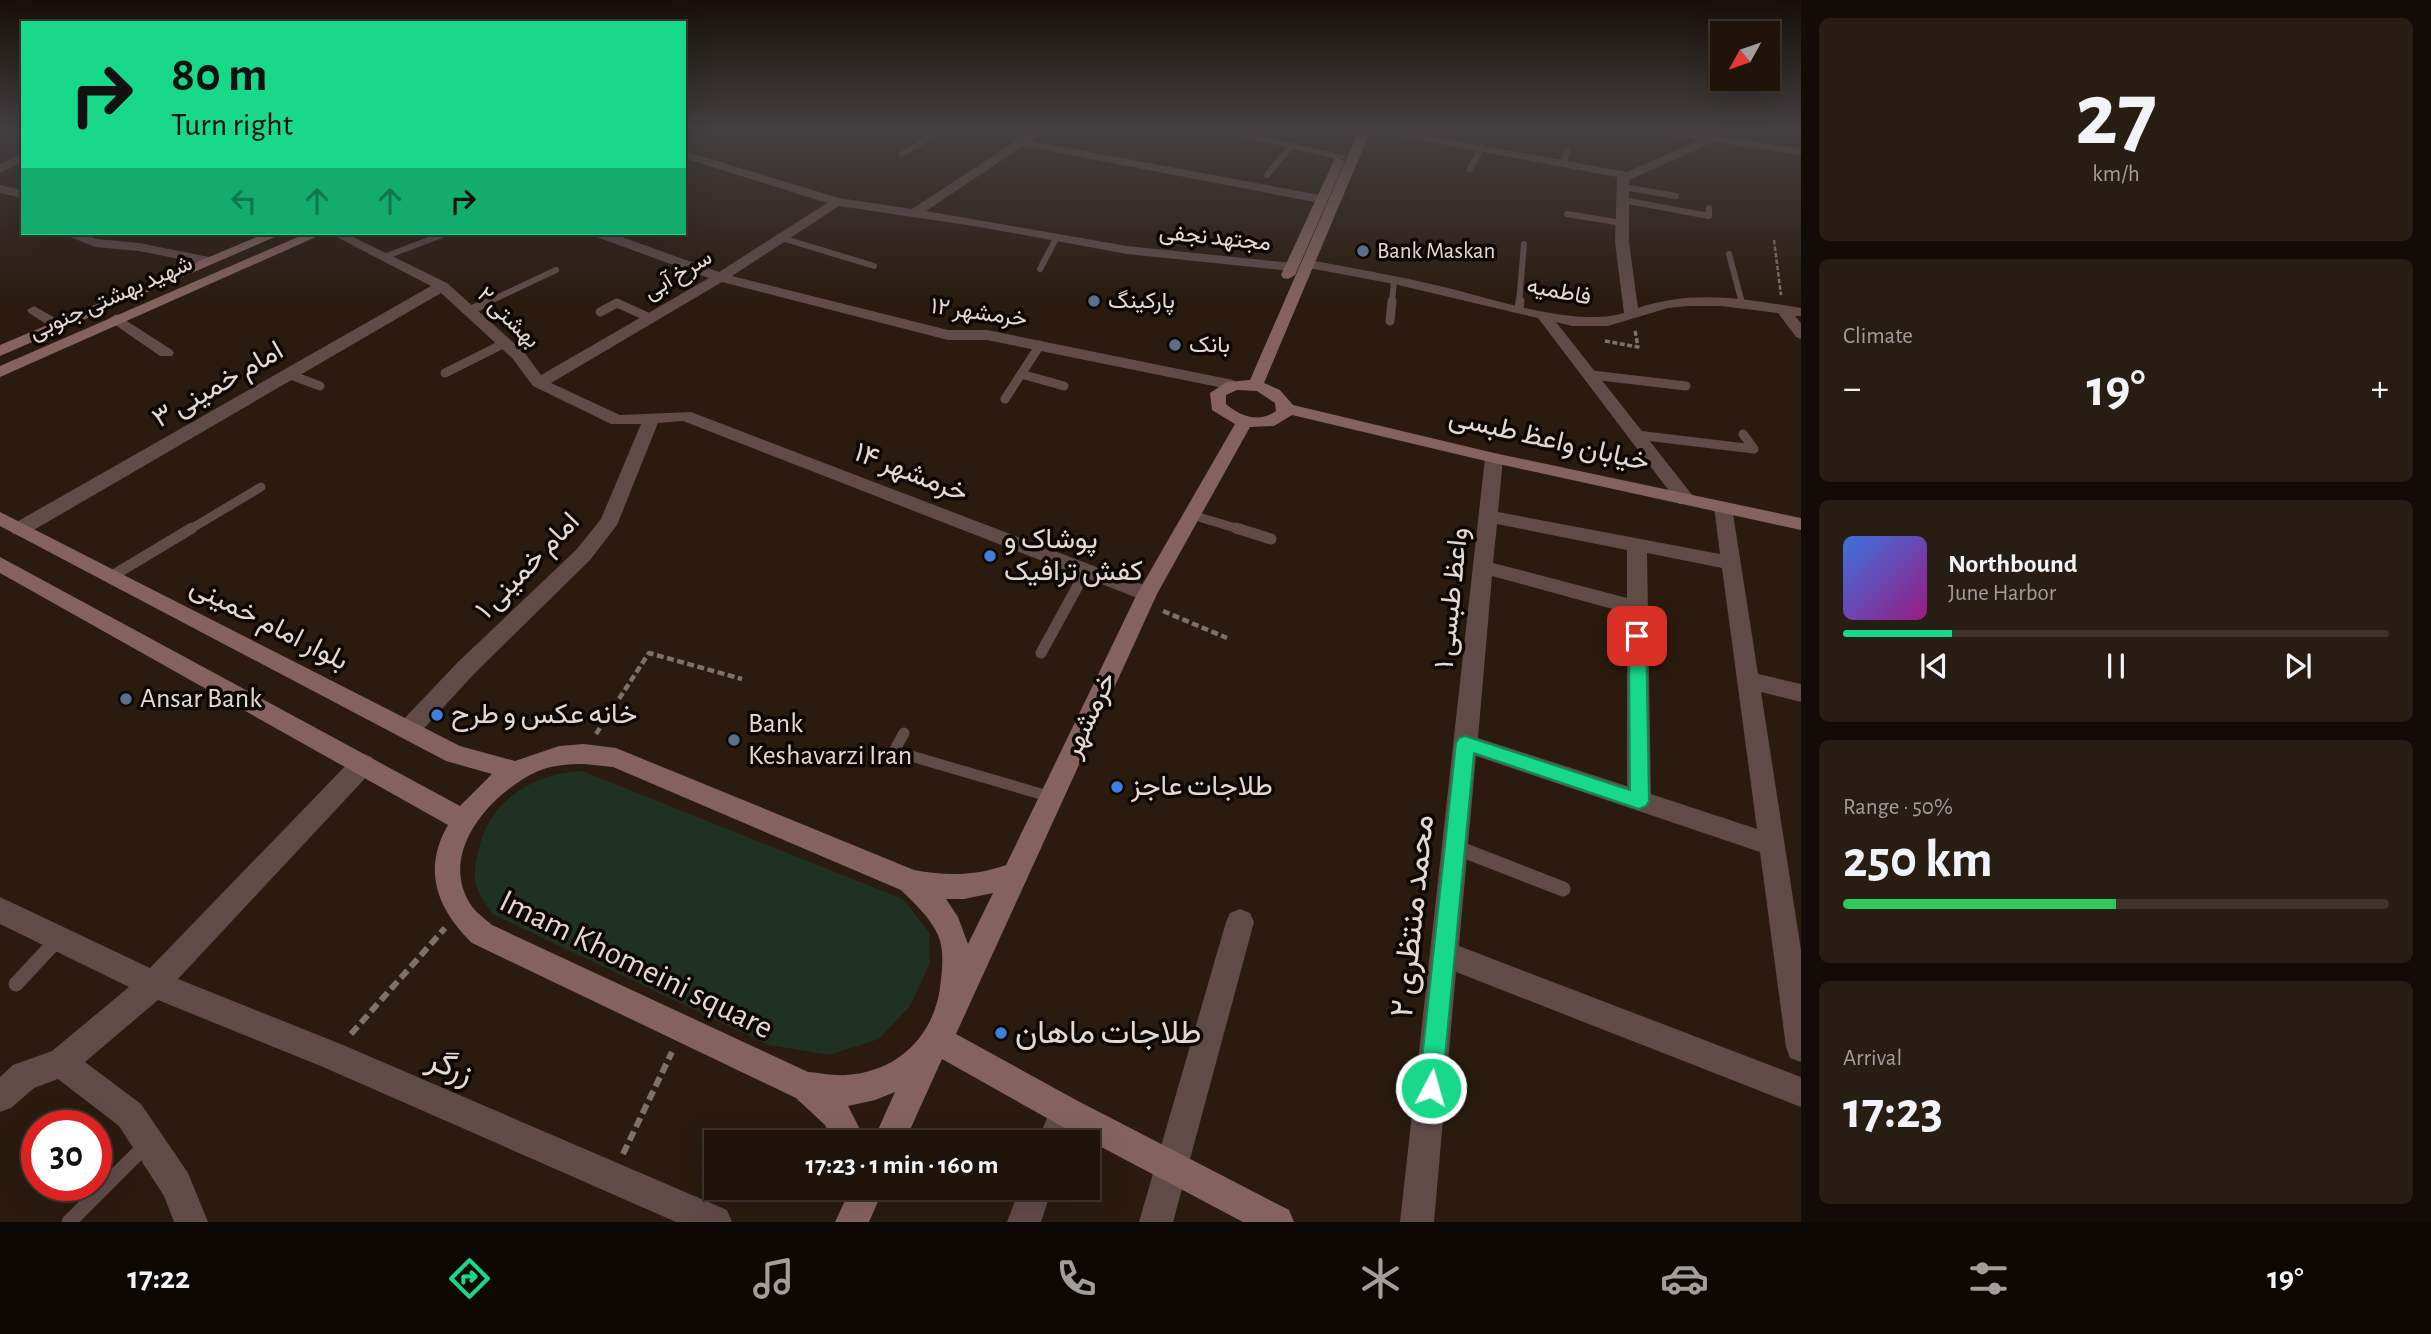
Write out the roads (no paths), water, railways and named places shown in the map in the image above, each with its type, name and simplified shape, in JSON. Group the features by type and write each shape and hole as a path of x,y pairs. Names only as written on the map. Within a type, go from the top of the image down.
{"main road":[{"path":"1244,385 1326,187"},
{"path":"1244,385 1309,264 1341,187"},
{"name":"شهید بهشتی جنوبی","path":"0,351 272,235"},
{"name":"شهید بهشتی جنوبی","path":"0,372 313,235"},
{"path":"1244,385 1280,397 1286,408 1278,419 1269,422 1245,421 1234,418 1218,406 1218,393 1244,385"},
{"name":"خیابان واعظ طبسی","path":"1286,408 1494,458 1801,524"},
{"name":"خرمشهر","path":"938,1036 1145,598 1245,421"},
{"name":"بلوار امام خمینی","path":"0,518 454,754 516,771"},
{"path":"0,564 463,820"},
{"name":"Imam Khomeini square","path":"584,753 616,758 910,881 937,906 955,939 957,977 938,1036 893,1079 850,1090 807,1087 482,934 459,912 448,883 450,851 463,820 486,792 516,771 550,758 584,753"},
{"path":"910,881 946,888 983,886 1015,874"},
{"path":"894,1130 938,1036 1065,1111 1277,1222"},
{"path":"807,1087 836,1114 844,1130"}],"street":[{"name":"مجتهد نجفی","path":"789,187 837,202 1128,250 1292,267"},
{"path":"915,214 954,187"},
{"path":"1253,187 1320,199"},
{"path":"1624,187 1622,242 1632,315"},
{"path":"0,189 21,194"},
{"name":"سرخ آبی","path":"539,383 720,277 837,202"},
{"path":"73,235 95,243 139,247 209,261"},
{"name":"بهشتی ۲","path":"339,235 442,286 518,355 539,383 617,420 652,417"},
{"name":"خرمشهر ۱۲","path":"604,235 720,277 948,335 986,335 1244,385"},
{"name":"فاطمیه","path":"1309,264 1394,280 1545,316 1599,323 1671,303 1703,301 1742,303 1801,312"},
{"name":"امام خمینی ۳","path":"20,528 442,286"},
{"path":"1783,309 1801,334"},
{"path":"34,310 59,326"},
{"path":"1545,316 1686,500"},
{"path":"116,319 166,353"},
{"name":"خرمشهر ۱۴","path":"652,417 685,416 1086,570 1145,598"},
{"name":"امام خمینی ۱","path":"408,730 466,668 583,555 610,521 652,417"},
{"name":"واعظ طبسی ۱","path":"1465,743 1494,458"},
{"path":"1723,508 1772,845 1795,964 1801,1047"},
{"path":"1488,516 1731,563"},
{"path":"1637,546 1639,801"},
{"path":"1483,567 1637,608"},
{"path":"1748,680 1801,693"},
{"path":"1465,743 1772,845"},
{"name":"محمد منتظری ۲","path":"1417,1222 1465,743"},
{"path":"0,1097 24,1076 61,1063 154,984 363,764"},
{"name":"زرگر","path":"0,910 154,984 332,1056 715,1222"},
{"path":"1156,1222 1240,922"},
{"path":"1444,954 1801,1092"},
{"path":"61,1063 130,1115 176,1185 191,1222"},
{"path":"1058,1130 1065,1111"},
{"path":"1024,1222 1032,1200"}],"lane":[{"path":"1630,187 1709,216 1709,208"},
{"path":"1634,187 1676,196"},
{"path":"1567,214 1622,223"},
{"path":"384,257 442,235"},
{"path":"1040,269 1057,237"},
{"path":"782,238 874,266"},
{"path":"1519,308 1524,244"},
{"path":"1729,254 1742,303"},
{"path":"470,311 556,270"},
{"path":"1390,321 1394,280"},
{"path":"600,312 617,303 650,318"},
{"path":"444,373 505,343"},
{"path":"1005,399 1040,345"},
{"path":"288,374 320,386"},
{"path":"1021,374 1064,386"},
{"path":"1592,375 1686,386"},
{"path":"1637,435 1754,449 1743,434"},
{"path":"112,576 261,487"},
{"path":"1192,515 1271,539"},
{"path":"1041,653 1086,570"},
{"path":"904,733 894,751 1051,797"},
{"path":"1455,847 1563,889"},
{"path":"16,984 60,937"},
{"path":"69,1222 148,1143"}],"place":[{"name":"Bank Maskan","path":"1363,251"},
{"name":"پارکینگ","path":"1094,301"},
{"name":"بانک","path":"1175,345"},
{"name":"پوشاک و کفش ترافیک","path":"990,556"},
{"name":"Ansar Bank","path":"126,699"},
{"name":"خانه عکس و طرح","path":"437,715"},
{"name":"Bank Keshavarzi Iran","path":"734,740"},
{"name":"طلاجات عاجز","path":"1117,787"},
{"name":"طلاجات ماهان","path":"1001,1033"}]}
